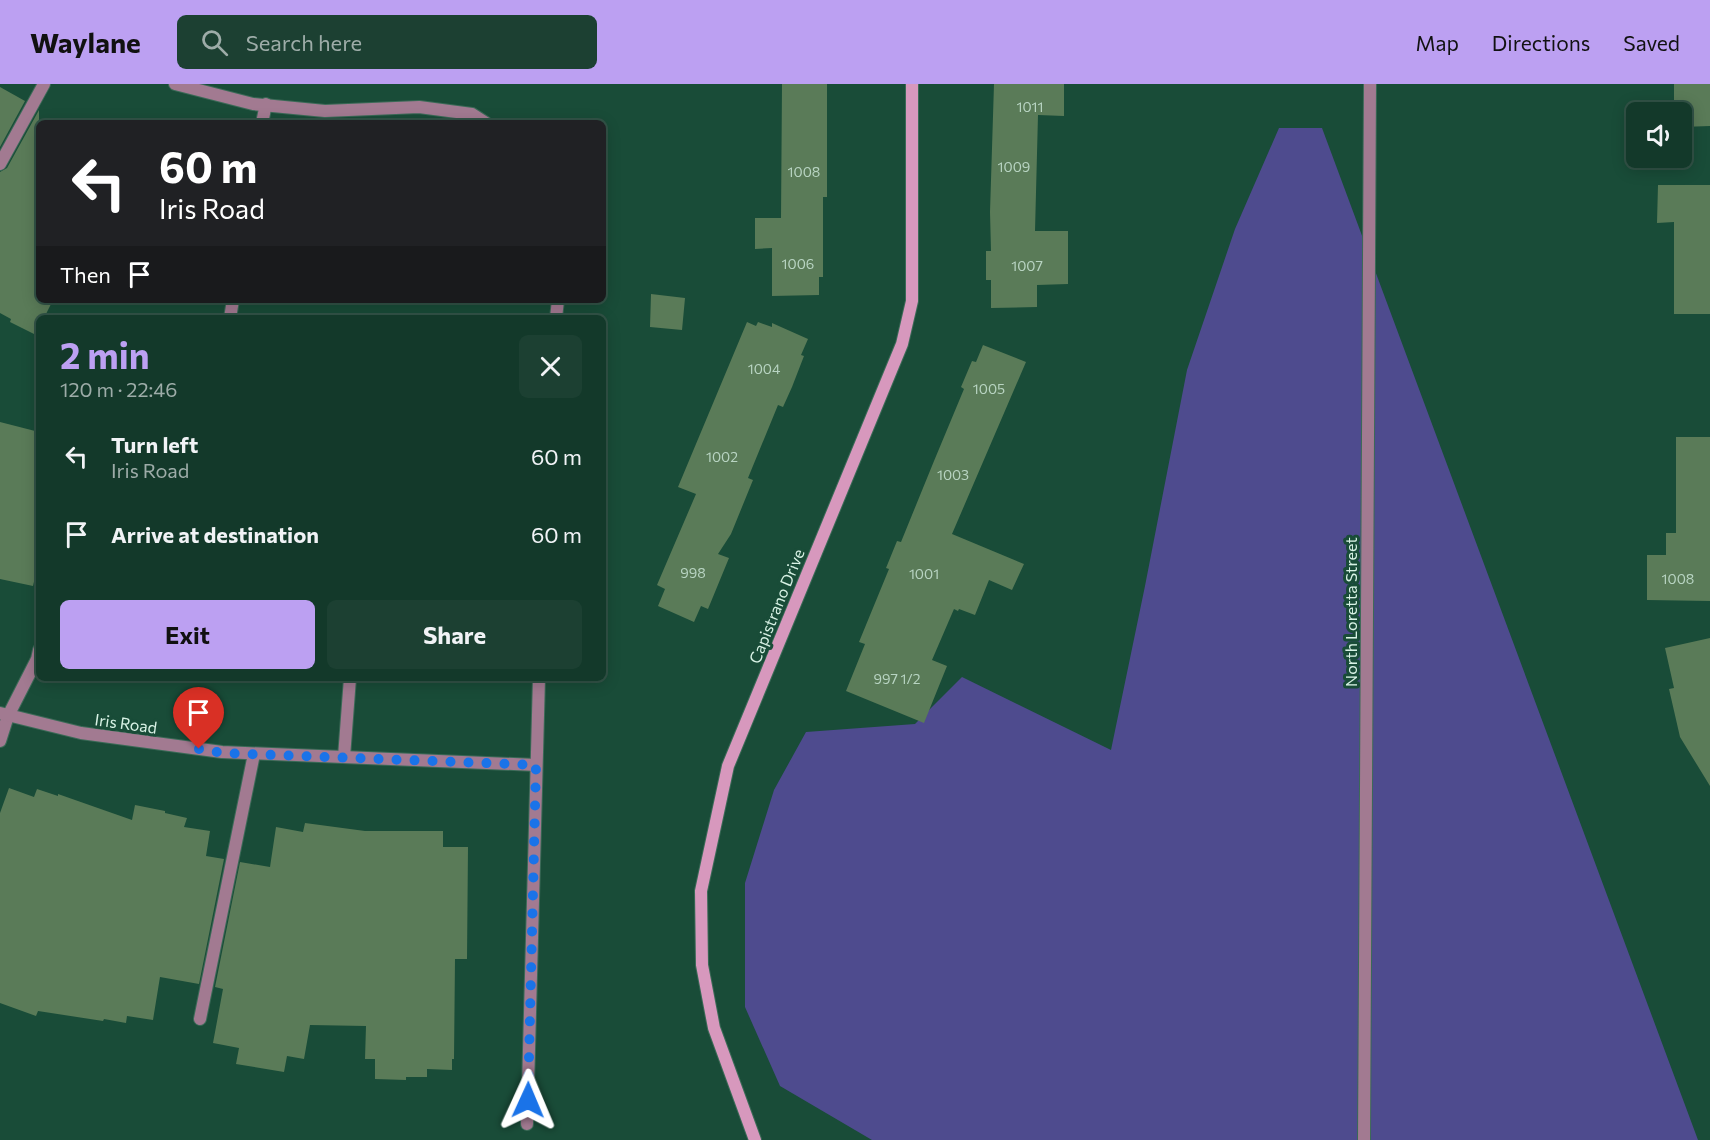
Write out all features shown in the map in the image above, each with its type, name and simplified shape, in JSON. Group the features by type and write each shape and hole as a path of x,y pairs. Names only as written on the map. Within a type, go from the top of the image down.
{"street":[{"path":"0,164 44,84"},
{"path":"175,84 253,104 325,111 419,107 472,114 481,120"},
{"name":"Capistrano Drive","path":"755,1140 714,1028 702,965 701,891 728,766 902,344 912,301 912,84"},
{"name":"North Loretta Street","path":"1364,1140 1370,84"},
{"path":"263,120 266,104"},
{"path":"0,741 4,714 36,661"},
{"path":"344,757 350,681"},
{"path":"527,1124 539,681"},
{"name":"Iris Road","path":"4,714 81,733 222,753 536,765"},
{"path":"200,1019 254,754"}],"shaded area":[{"path":"1279,128 1322,128 1698,1140 872,1140 780,1086 745,1007 745,883 774,790 806,732 915,724 962,677 1111,750 1187,370 1235,229"}],"building":[{"path":"782,84 827,84 827,197 823,197 823,277 819,277 819,295 772,296 772,248 755,249 755,218 781,218"},
{"path":"994,84 1064,84 1064,116 1038,115 1035,231 1068,231 1068,284 1037,285 1037,307 991,308 991,280 986,280 986,251 991,251"},
{"path":"1674,84 1710,84 1710,126 1692,127 1692,102 1674,102"},
{"path":"0,87 25,101 0,147"},
{"path":"39,110 39,120 36,120 36,303 52,303 46,315 36,315 36,335 10,322 11,319 0,313 0,172 7,168"},
{"path":"1658,185 1710,185 1710,314 1674,314 1674,222 1657,223"},
{"path":"651,294 685,298 682,330 650,327"},
{"path":"747,322 756,326 758,322 772,327 772,323 808,339 792,387 783,407 778,405 748,478 753,480 731,534 718,554 729,558 708,609 701,606 694,622 658,606 665,589 657,585 696,494 678,487"},
{"path":"983,345 1026,362 952,534 1024,564 1012,590 989,580 975,615 954,609 932,660 947,666 924,723 846,691 865,644 859,642 889,569 886,568 897,541 901,542 964,389 961,387 972,361 976,362"},
{"path":"0,422 36,431 36,573 33,586 0,579"},
{"path":"1676,437 1710,437 1710,601 1647,600 1647,555 1666,555 1666,533 1676,533"},
{"path":"1710,638 1710,786 1680,737 1669,689 1674,688 1665,648"},
{"path":"9,788 34,797 37,789 58,796 58,794 132,820 135,805 165,811 165,813 187,818 184,827 210,831 206,856 224,859 199,984 160,977 153,1020 127,1016 126,1023 38,1011 36,1016 0,1003 0,813"},
{"path":"305,823 365,831 443,831 443,847 468,847 467,959 455,959 452,1070 427,1069 427,1077 406,1077 406,1080 375,1079 375,1059 365,1059 366,1026 310,1025 304,1059 287,1056 284,1072 236,1064 239,1048 213,1043 223,989 215,987 240,862 270,867 276,827 303,832"}],"route":[{"path":"199,749 222,753 536,765 528,1100"}]}
